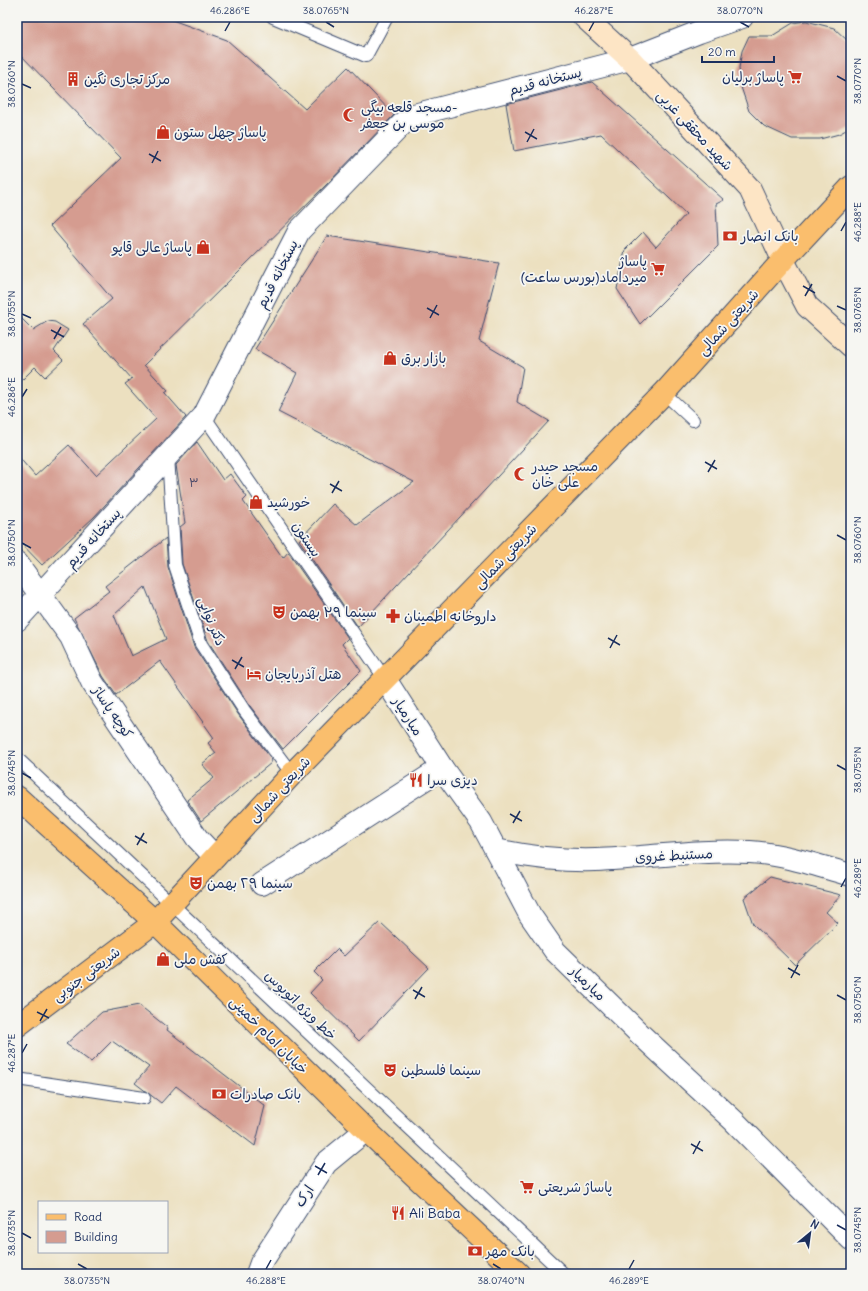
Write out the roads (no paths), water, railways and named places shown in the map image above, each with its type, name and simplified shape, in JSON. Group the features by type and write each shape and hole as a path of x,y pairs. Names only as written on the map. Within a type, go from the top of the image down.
{"main road":[{"name":"شریعتی شمالی","path":"155,922 292,774 664,393 783,260 851,187"},
{"name":"خیابان امام خمینی","path":"17,796 155,922 366,1130 519,1274"},
{"name":"شریعتی جنوبی","path":"17,1026 155,922"}],"street":[{"name":"شهید محققی غربی","path":"584,17 630,59 750,189 783,260 807,306 851,346"},
{"name":"پستخانه قدیم","path":"17,620 204,416 299,231 410,116 630,59 742,17"},
{"name":"کوچه پاساژ","path":"17,563 71,637 92,682 197,838 215,857"},
{"name":"میارمیار","path":"385,679 442,768 481,822 530,916 555,951 641,1035 734,1121 851,1239"},
{"path":"262,884 442,768"},
{"name":"مستنبط غروی","path":"496,850 518,855 543,858 594,860 678,854 751,852 781,856 851,875"},
{"name":"ارک","path":"257,1274 261,1263 326,1163 366,1130"}],"lane":[{"path":"273,17 366,56 387,17"},
{"path":"664,393 693,420"},
{"name":"بیستون","path":"204,416 385,679"},
{"name":"دکتر نوایی","path":"168,456 175,565 201,644 244,710 292,774"},
{"name":"خط ویژه اتوبوس","path":"17,758 564,1274"},
{"path":"17,1079 144,1098"}],"place":[{"name":"پاساژ برلیان","path":"795,77"},
{"name":"مرکز تجاری نگین","path":"73,79"},
{"name":"مسجد قلعه بیگی- موسی بن جعفر","path":"350,115"},
{"name":"پاساژ چهل ستون","path":"163,132"},
{"name":"بانک انصار","path":"730,236"},
{"name":"پاساژ عالی قاپو","path":"203,247"},
{"name":"پاساژ میرداماد(بورس ساعت)","path":"658,269"},
{"name":"بازار برق","path":"390,358"},
{"name":"مسجد حیدر علی خان","path":"521,474"},
{"name":"خورشید","path":"256,502"},
{"name":"سینما ۲۹ بهمن","path":"279,612"},
{"name":"داروخانه اطمینان","path":"393,616"},
{"name":"هتل آذربایجان","path":"254,674"},
{"name":"دیزی سرا","path":"416,780"},
{"name":"سینما ٢٩ بهمن","path":"196,883"},
{"name":"کفش ملی","path":"163,959"},
{"name":"سینما فلسطین","path":"390,1070"},
{"name":"بانک صادرات","path":"219,1094"},
{"name":"پاساژ شریعتی","path":"527,1187"},
{"name":"Ali Baba","path":"398,1213"},
{"name":"بانک مهر","path":"475,1251"}]}
